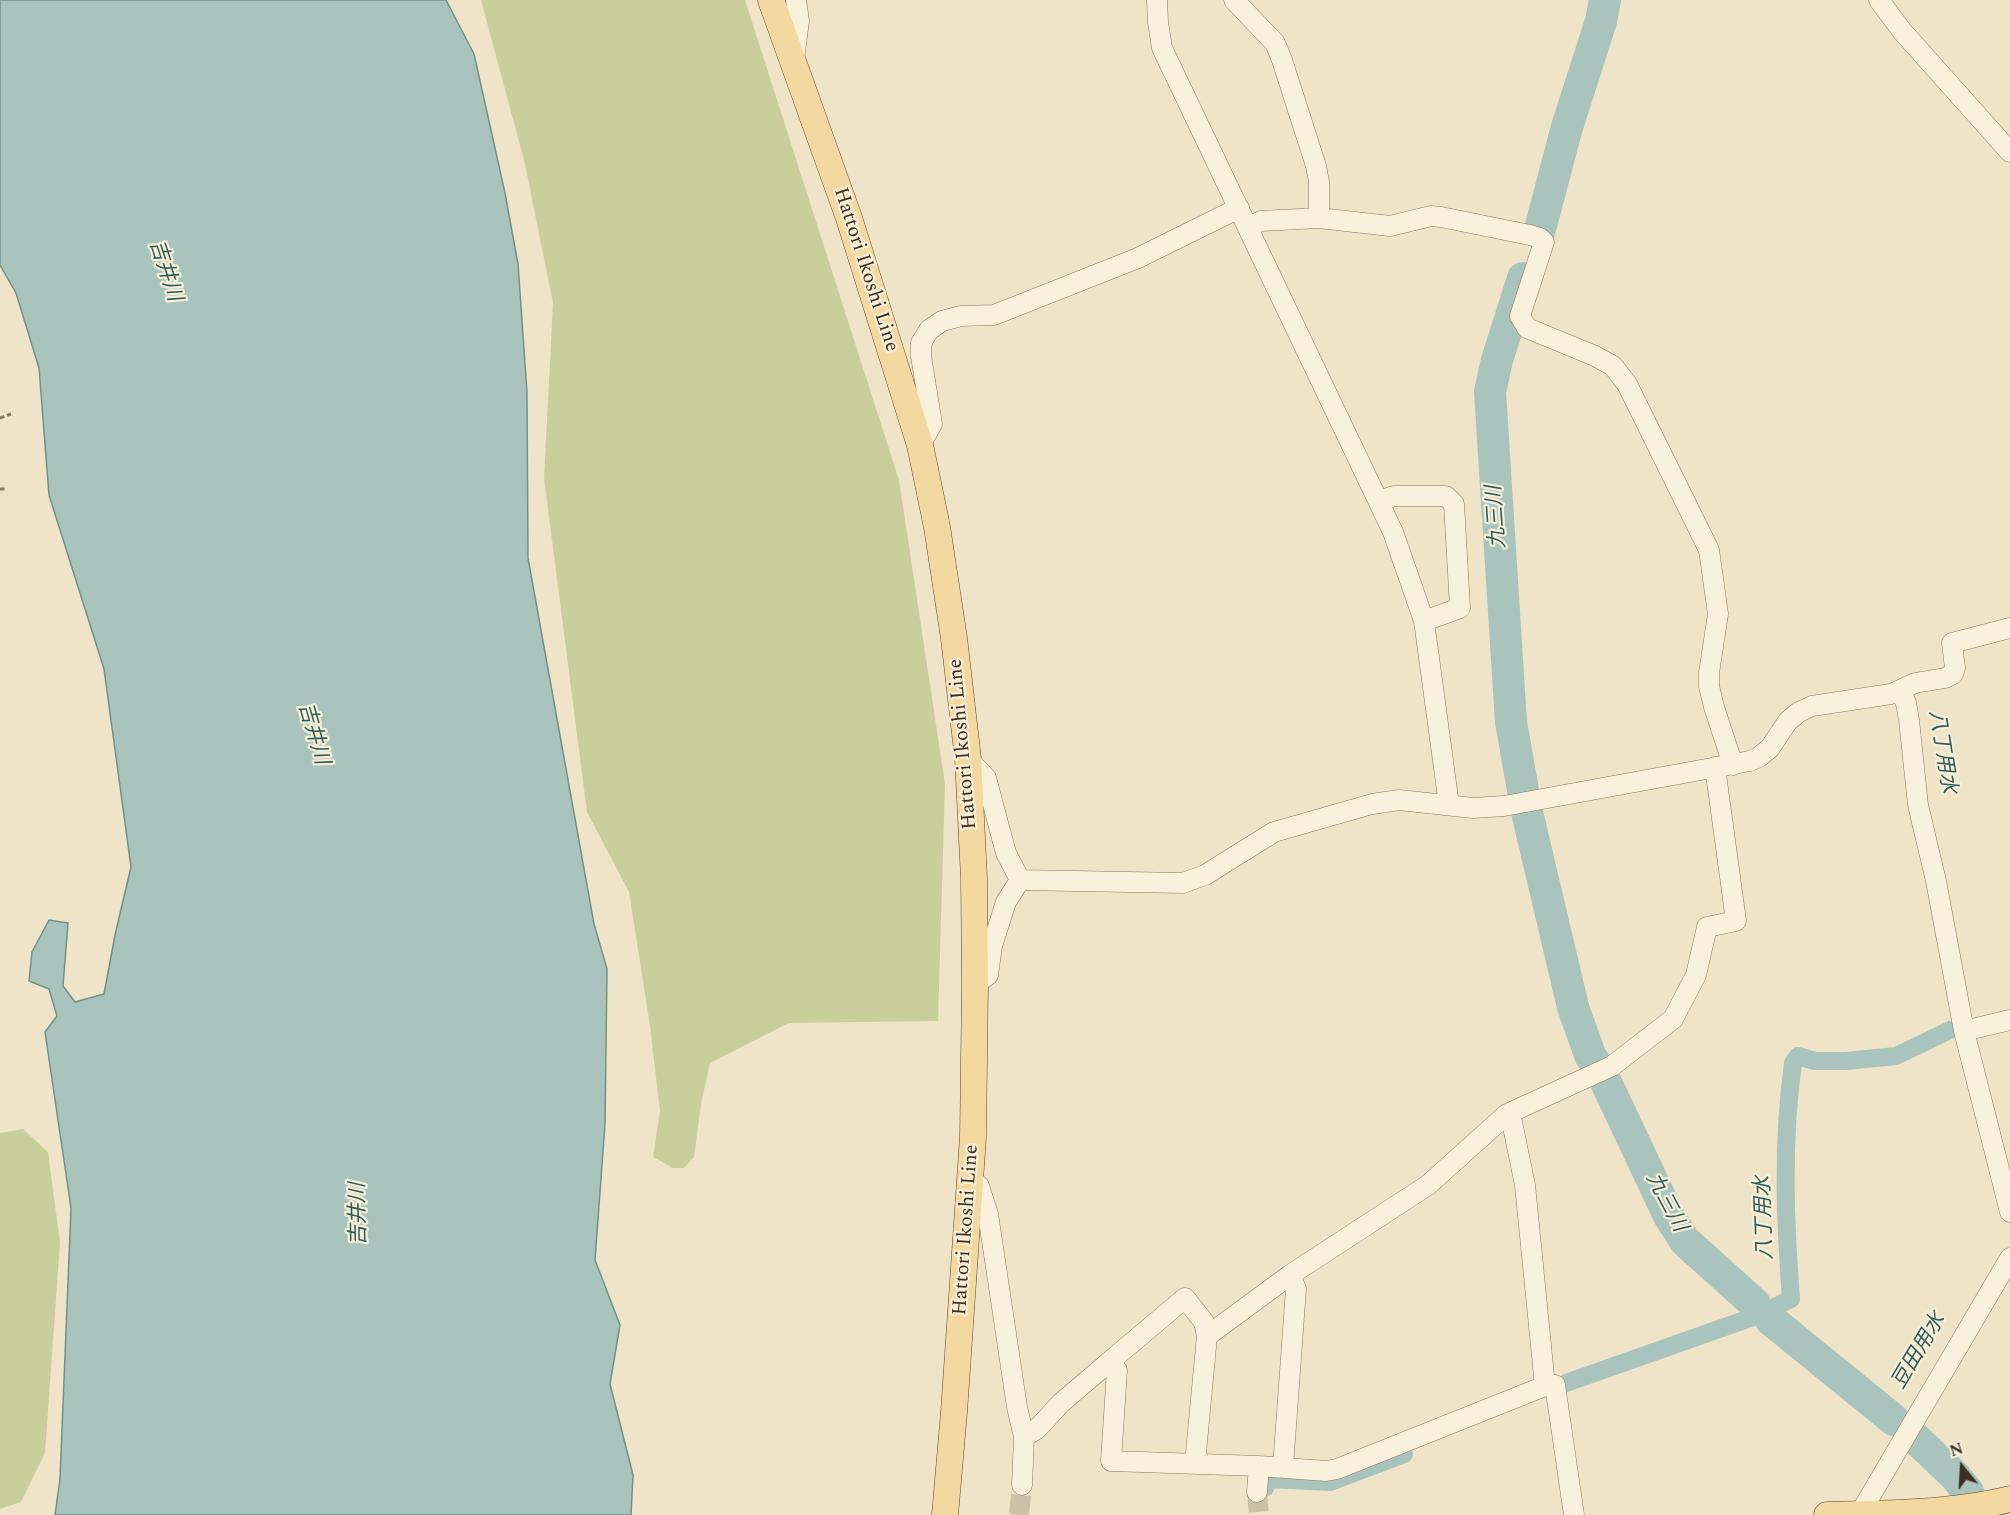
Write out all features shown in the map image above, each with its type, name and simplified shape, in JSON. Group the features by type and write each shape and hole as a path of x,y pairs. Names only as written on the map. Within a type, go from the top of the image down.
{"main road":[{"name":"Hattori Ikoshi Line","path":"771,0 849,218 920,445 937,527 951,616 968,759 974,878 973,1137 945,1515"},
{"path":"1827,1515 1997,1506"}],"street":[{"path":"794,63 799,21 796,0"},
{"path":"1157,0 1162,48 1394,532 1424,621 1449,805"},
{"path":"1234,0 1275,43 1282,60 1316,166 1319,182 1319,218"},
{"path":"1879,0 1902,32 2010,152"},
{"path":"920,445 932,424 921,356 921,343 929,330 942,321 961,316 994,315 1138,258 1239,208"},
{"path":"1208,1336 1290,1275 1428,1185 1507,1114 1612,1066 1673,1019 1696,975 1707,927 1736,921 1724,766 1709,686 1718,614 1709,550 1627,384 1614,366 1527,328 1523,323 1520,316 1544,242 1530,235 1431,216 1390,226 1319,218 1261,221 1248,227"},
{"path":"1379,501 1394,496 1446,496 1454,504 1460,608 1424,621"},
{"path":"1020,880 1183,883 1205,875 1274,832 1372,804 1400,800 1473,808 1504,806 1724,766 1760,757 1770,748 1788,721 1799,712 1812,706 1891,694 1915,683 1945,678 1953,674 1955,668 1952,643 2010,628"},
{"path":"1900,690 1906,703 1909,720 1918,805 1936,881 1964,1031 2010,1212"},
{"path":"968,759 986,778 1006,853 1020,880"},
{"path":"975,984 988,975 993,946 1006,902 1020,880"},
{"path":"1964,1031 2010,1020"},
{"path":"1507,1114 1512,1122 1525,1185 1545,1386"},
{"path":"970,1177 980,1186 988,1214 1017,1407 1024,1437 1022,1485"},
{"path":"1859,1515 2010,1258"},
{"path":"1283,1467 1296,1289 1290,1275"},
{"path":"1024,1437 1037,1429 1061,1403 1185,1298 1204,1322 1208,1336 1195,1463"},
{"path":"1109,1362 1117,1370 1111,1461 1283,1467 1326,1472 1545,1386 1555,1385 1574,1515"},
{"path":"1257,1492 1259,1466"}],"path":[{"path":"0,418 11,414"},
{"path":"0,489 6,489"}],"green space":[{"path":"481,0 745,0 899,480 945,784 938,1021 789,1023 710,1063 701,1104 694,1157 684,1168 673,1168 653,1157 660,1111 650,1026 629,892 587,812 544,478 553,303 525,164"},
{"path":"23,1129 48,1152 60,1243 45,1453 21,1502 0,1509 0,1133"}],"water":[{"name":"吉井川","path":"0,0 446,0 474,54 505,193 518,264 527,392 528,558 594,924 607,969 605,1124 595,1260 620,1325 610,1384 633,1475 631,1515 55,1515 60,1479 71,1208 45,1032 57,1016 49,989 29,981 32,952 49,920 68,923 63,986 75,1002 104,994 131,867 104,669 49,495 39,368 16,293 0,265"}],"waterway":[{"name":"九三川","path":"1539,233 1567,127 1601,21 1605,0"},
{"name":"九三川","path":"1523,278 1497,360 1490,392 1511,722 1524,796"},
{"name":"九三川","path":"1526,808 1573,1007 1590,1055 1598,1068"},
{"name":"八丁用水","path":"1566,1383 1756,1316 1791,1299 1787,1240 1786,1152 1793,1063 1798,1056 1815,1061 1846,1061 1896,1056 1950,1030"},
{"name":"九三川","path":"1604,1078 1669,1216 1685,1241 1755,1304"},
{"name":"九三川","path":"1771,1320 1894,1420"},
{"name":"九三川","path":"1913,1436 1956,1477 1968,1492"},
{"name":"八丁用水","path":"1265,1488 1268,1479 1330,1482 1404,1454"}],"tunnel":[{"path":"1019,1515 1022,1485"},
{"path":"1257,1492 1259,1515"}],"water label":[{"name":"豆田用水","path":"1920,1352"}]}
